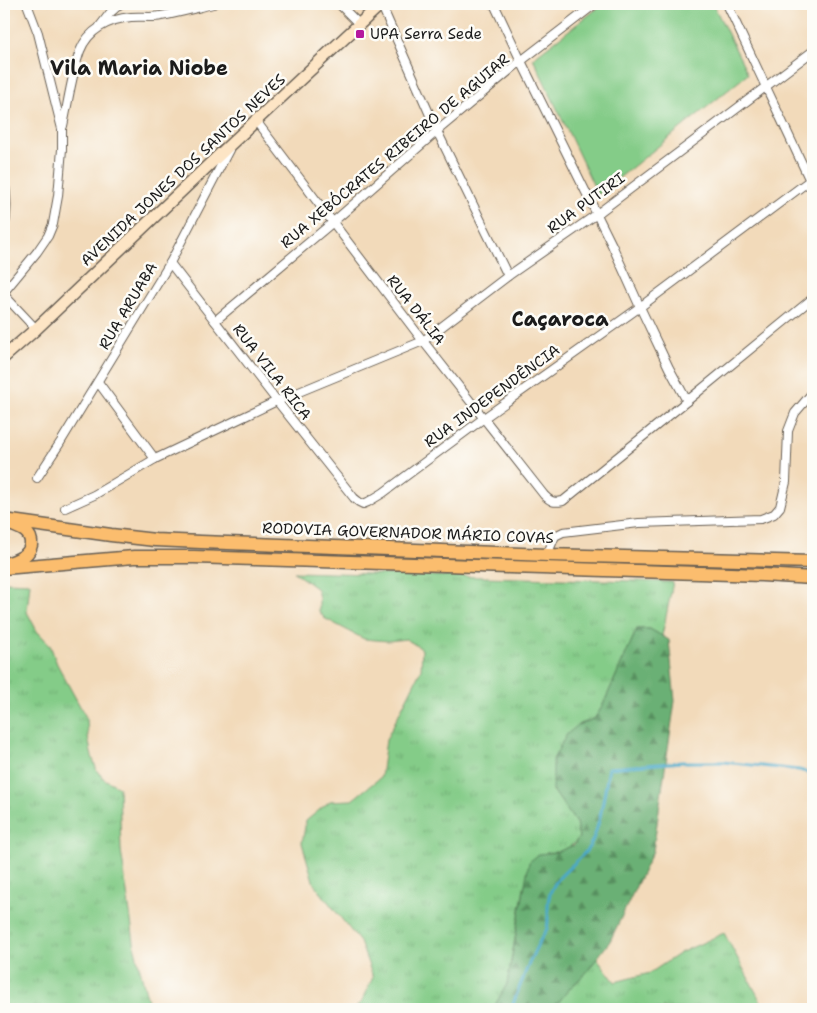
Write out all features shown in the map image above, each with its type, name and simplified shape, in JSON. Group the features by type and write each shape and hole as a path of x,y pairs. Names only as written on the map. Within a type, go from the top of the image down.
{"main road":[{"name":"RODOVIA GOVERNADOR MÁRIO COVAS","path":"4,521 155,540 547,555 813,562"},
{"path":"4,521 25,531 31,542 30,549 26,554 4,566"},
{"name":"RODOVIA GOVERNADOR MÁRIO COVAS","path":"4,566 134,557 194,557 762,574 813,578"}],"street":[{"path":"27,4 38,33 62,129"},
{"path":"36,330 4,293 37,252 48,236 53,224 58,196 62,129 80,50 110,12 120,4"},
{"path":"100,26 130,17 159,17 214,4"},
{"path":"338,4 359,24"},
{"path":"381,4 437,131 508,276"},
{"name":"AVENIDA JONES DOS SANTOS NEVES","path":"4,357 36,330 381,4"},
{"path":"494,4 612,245 669,368 688,401 813,298"},
{"name":"RUA XEBÓCRATES RIBEIRO DE AGUIAR","path":"215,321 332,223 437,131 521,61 595,4"},
{"path":"727,4 765,87 812,181"},
{"name":"RUA PUTIRI","path":"65,508 94,495 155,459 277,401 423,341 508,276 597,214 813,51"},
{"name":"RUA DÁLIA","path":"256,122 423,341 550,501 555,503 564,501 688,401"},
{"name":"RUA ARUABA","path":"37,478 170,263 233,142"},
{"path":"4,179 7,196 4,229"},
{"name":"RUA INDEPENDÊNCIA","path":"354,498 363,504 376,498 812,181"},
{"name":"RUA VILA RICA","path":"170,263 354,498"},
{"path":"98,382 155,459"},
{"path":"547,555 555,536 563,532 639,524 761,519 774,514 780,507 786,482 788,431 795,413 813,392"}],"green space":[{"path":"603,4 713,4 748,74 598,195 533,58"},
{"path":"294,572 673,582 662,636 650,629 637,629 602,707 594,719 578,725 553,790 576,823 579,837 571,846 556,852 539,854 524,887 507,984 493,1009 355,1009 362,1002 373,977 360,942 314,884 302,843 306,821 330,801 352,800 381,777 386,740 421,670 422,649 406,639 388,641 364,639 324,618 319,611 317,589"},
{"path":"4,582 30,583 27,612 37,631 50,645 57,664 87,719 91,753 97,771 104,779 119,787 121,850 135,949 150,1009 4,1009"},
{"path":"637,629 650,629 669,640 675,701 653,851 610,941 586,973 570,988 553,1009 493,1009 507,984 529,862 539,854 557,852 574,845 579,837 576,823 553,790 553,759 567,734 578,725 594,719 602,707"},
{"path":"724,933 765,1009 553,1009 597,958 615,982 650,973 680,953"}],"waterway":[{"path":"511,1009 531,958 547,929 548,901 551,891 558,879 585,853 593,839 599,820 609,768 682,762 723,762 799,770 813,774"}],"place":[{"name":"UPA Serra Sede","path":"360,34"}],"district":[{"name":"Vila Maria Niobe","path":"139,68"},
{"name":"Caçaroca","path":"560,319"}]}
